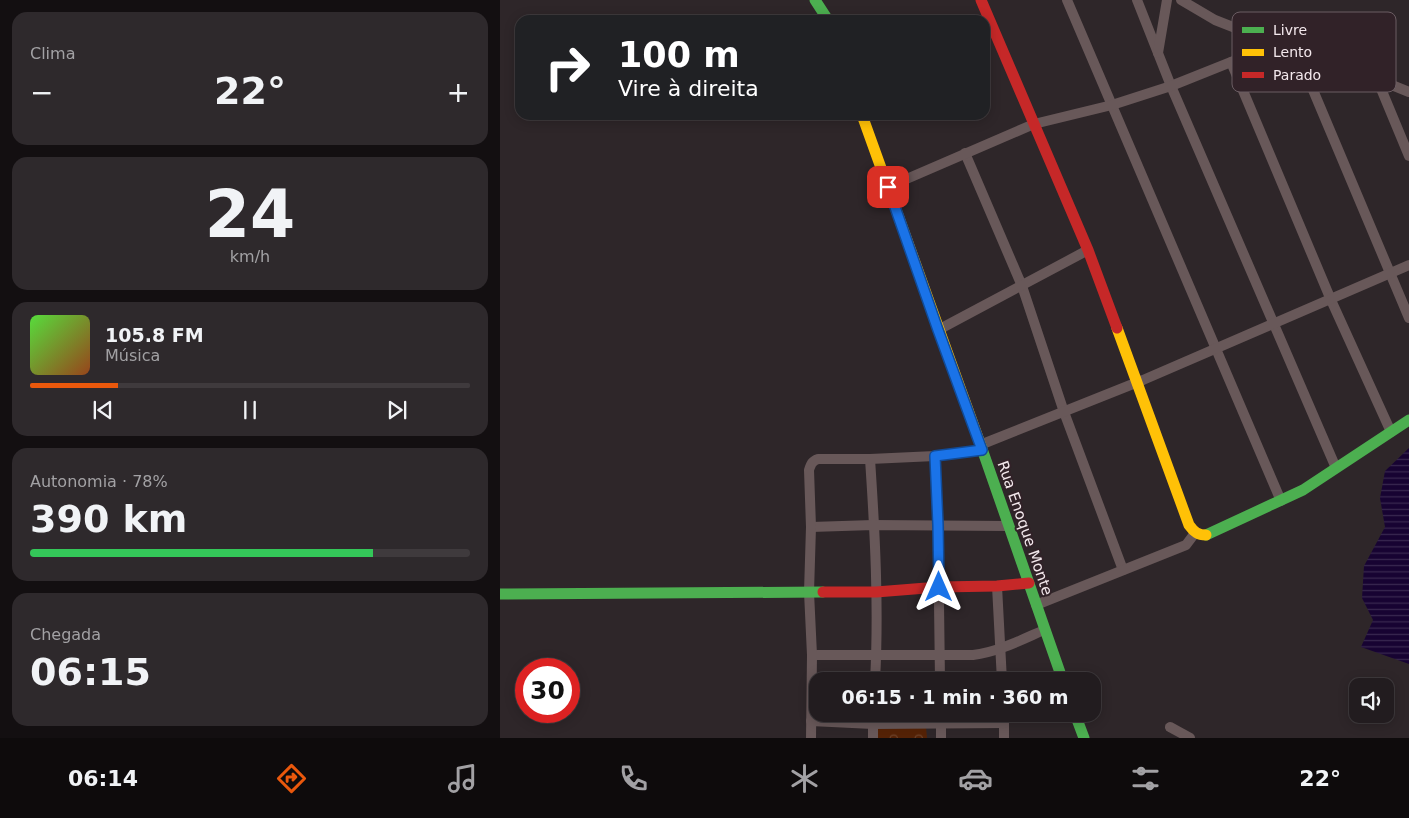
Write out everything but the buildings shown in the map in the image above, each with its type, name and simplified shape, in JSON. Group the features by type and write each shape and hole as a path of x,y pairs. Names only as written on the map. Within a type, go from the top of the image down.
{"street":[{"path":"815,0 825,15"},
{"path":"981,0 987,15"},
{"path":"1067,0 1281,501"},
{"path":"1136,0 1171,86 1336,468"},
{"path":"1158,54 1167,0"},
{"path":"1181,0 1215,20 1232,27"},
{"path":"990,21 1088,250 1189,524 1195,533 1202,536 1206,535 1281,501 1317,482 1409,420"},
{"path":"888,187 1034,124 1112,105 1171,86 1231,62"},
{"path":"1396,87 1409,92"},
{"path":"1244,92 1331,300 1391,432"},
{"path":"1314,92 1409,318"},
{"path":"1382,92 1409,156"},
{"name":"Rua Enoque Monte","path":"864,120 938,330 982,447 1060,672"},
{"path":"965,153 1022,286 1064,412 1123,570"},
{"path":"938,330 1088,250"},
{"path":"812,672 809,592 809,470 814,460 935,456 982,447 1137,383 1409,265"},
{"path":"935,456 938,525 940,672"},
{"path":"870,459 876,592 875,672"},
{"path":"810,527 873,525 1008,526"},
{"path":"1036,605 1186,545 1195,533"},
{"path":"500,594 765,590 876,592 939,587 997,586 1029,582"},
{"path":"997,586 1001,672"},
{"path":"812,655 973,655 986,653 1044,630"},
{"path":"811,722 811,738"},
{"path":"873,722 873,738"},
{"path":"940,738 941,722"},
{"path":"1004,722 1004,738"},
{"path":"1078,722 1084,738"},
{"path":"1170,727 1190,738"}],"green space":[{"path":"926,727 927,738 875,738 875,729"}],"shaded area":[{"path":"1409,448 1409,664 1361,647 1373,620 1362,598 1364,566 1385,527 1380,498 1385,471"}],"traffic: fast":[{"path":"815,0 825,15"},
{"path":"1206,535 1303,490 1409,420"},
{"path":"981,446 1060,672"},
{"path":"500,594 823,592"},
{"path":"1078,722 1084,738"}],"traffic: slow":[{"path":"864,120 981,446"},
{"path":"1117,328 1189,525 1196,533 1206,535"}],"traffic: jam":[{"path":"981,0 987,15"},
{"path":"990,21 1088,250 1117,328"},
{"path":"823,592 876,592 1029,583"}],"route":[{"path":"888,187 982,450 935,456 939,587"}]}
